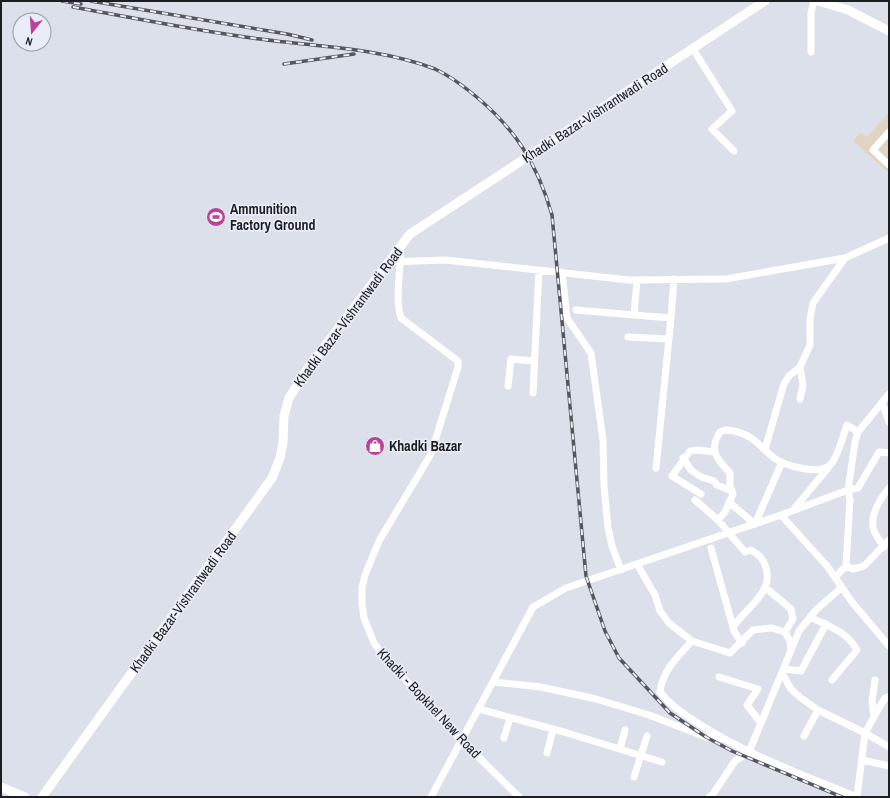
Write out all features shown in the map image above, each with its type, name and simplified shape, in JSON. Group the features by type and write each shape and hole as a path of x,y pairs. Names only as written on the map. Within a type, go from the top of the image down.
{"street":[{"name":"Khadki Bazar-Vishrantwadi Road","path":"42,797 272,478 280,458 283,443 284,416 289,398 308,368 410,234 765,1"},
{"path":"811,52 811,14 814,1"},
{"path":"818,1 848,10 889,31"},
{"path":"693,49 732,111 712,129 734,151"},
{"path":"889,132 873,150 889,165"},
{"path":"388,262 445,260 637,280 726,279 844,258 889,238"},
{"path":"400,247 401,262"},
{"path":"765,449 784,384 789,376 800,366 810,345 810,319 813,303 844,258"},
{"name":"Khadki - Bopkhel New Road","path":"401,262 398,309 401,318 458,362 458,367 431,454 372,555 362,588 362,604 367,629 374,643 382,654 456,735 520,797"},
{"path":"533,393 539,270"},
{"path":"562,272 567,318 590,354 604,440 607,520 612,546 621,570"},
{"path":"656,468 674,279"},
{"path":"634,315 637,280"},
{"path":"576,310 671,318"},
{"path":"628,337 669,339"},
{"path":"508,386 511,359 534,361"},
{"path":"800,366 803,385 800,399"},
{"path":"835,577 846,566 850,500 848,490 855,442 858,432 889,394"},
{"path":"882,402 889,422"},
{"path":"794,510 832,464 847,425 858,432"},
{"path":"718,520 730,503 732,491 730,485 730,473 715,458 714,452 718,434 723,430 748,436 774,458 793,466 819,470 829,466"},
{"path":"701,494 672,476 683,458 690,451 698,450 714,452"},
{"path":"431,797 533,607 566,588 781,515 848,490 858,488 878,452 889,453"},
{"path":"683,458 691,470 701,477 714,481 717,485 732,491"},
{"path":"755,524 782,462"},
{"path":"884,547 874,531 873,516 882,496 889,488"},
{"path":"695,500 718,520 745,552 751,550 761,556 769,576 766,588 733,628"},
{"path":"730,503 755,524"},
{"path":"781,515 827,566 889,646"},
{"path":"846,566 853,569 864,566 884,547 889,540"},
{"path":"711,548 733,628 742,643"},
{"path":"637,564 655,595 660,611 670,623 692,641 730,653 742,643 753,630 772,628 785,632 790,641 791,650"},
{"path":"708,797 713,794 735,761 749,752 799,631 810,617 842,587"},
{"path":"766,588 791,609 793,619 785,632"},
{"path":"810,617 826,624 853,642 857,650 832,680"},
{"path":"783,671 801,671 826,624"},
{"path":"692,641 668,670 660,692 675,709 749,752 857,797 865,733 885,698 889,696"},
{"path":"783,671 791,689 800,698 818,710 865,733 889,747"},
{"path":"719,677 758,689 748,705 761,723"},
{"path":"874,716 872,702 875,680"},
{"path":"493,682 541,687 596,699 648,715 706,737 726,740"},
{"path":"479,708 662,762"},
{"path":"804,736 818,710"},
{"path":"504,738 510,718"},
{"path":"547,753 553,729"},
{"path":"620,749 625,730"},
{"path":"634,777 647,736"},
{"path":"862,760 889,766"},
{"path":"1,787 25,797"}],"shaded area":[{"path":"889,112 889,173 853,141 860,133 867,137"}],"railway":[{"path":"62,1 81,4"},
{"path":"91,1 287,34 312,40"},
{"path":"73,7 236,36 371,52 414,62 435,69 455,80 488,107 501,120 523,148 539,179 552,215 586,576 605,631 619,658 670,713 706,737 732,751 842,797"},
{"path":"284,64 354,54"}],"place":[{"name":"Ammunition Factory Ground","path":"216,217"},
{"name":"Khadki Bazar","path":"375,446"}]}
